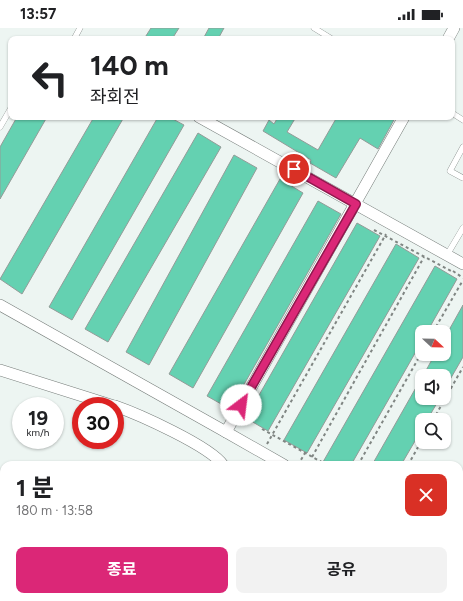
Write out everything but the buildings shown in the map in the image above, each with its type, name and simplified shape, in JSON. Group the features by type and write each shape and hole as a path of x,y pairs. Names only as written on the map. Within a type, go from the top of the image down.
{"street":[{"path":"204,120 463,264"},
{"path":"226,432 402,120"},
{"path":"0,305 277,461"},
{"path":"0,370 86,397"},
{"path":"124,410 145,417 208,453 217,461"}],"lane":[{"path":"314,28 327,36"},
{"path":"0,127 8,113"},
{"path":"463,147 450,171 463,178"},
{"path":"447,255 463,228"}],"path":[{"path":"272,435 391,224"},
{"path":"374,230 453,272"},
{"path":"312,457 424,257"},
{"path":"437,325 463,280"},
{"path":"360,461 417,361"},
{"path":"437,413 463,367"},
{"path":"262,429 320,461"},
{"path":"410,461 417,449"},
{"path":"300,461 305,453"}],"route":[{"path":"241,405 356,204 294,169"}]}
